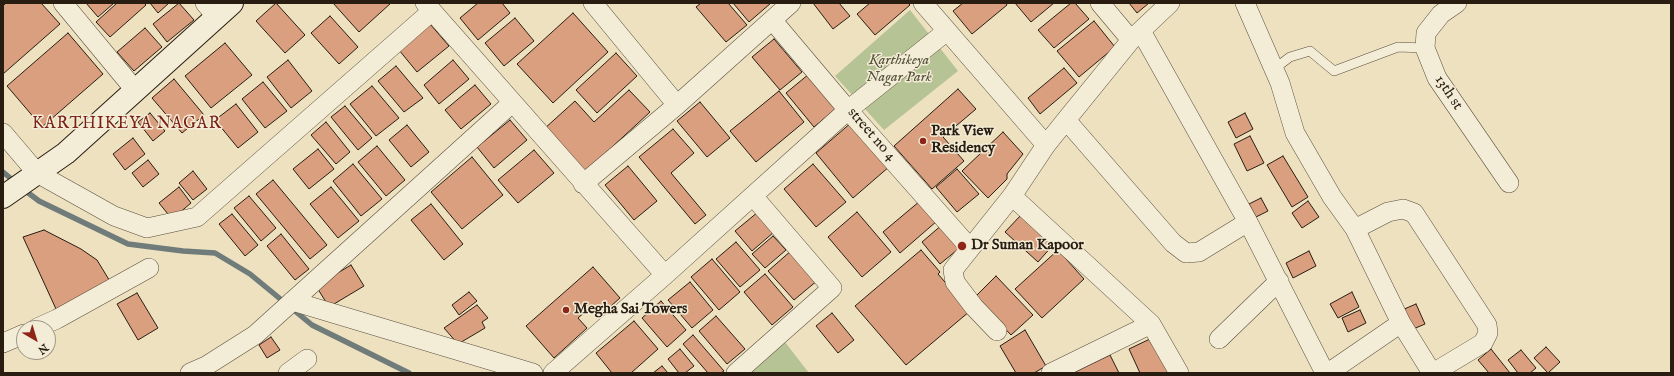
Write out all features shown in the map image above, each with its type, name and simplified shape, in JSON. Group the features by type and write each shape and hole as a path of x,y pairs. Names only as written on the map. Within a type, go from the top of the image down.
{"street":[{"path":"63,3 136,90"},
{"path":"583,184 677,105 773,21 791,3"},
{"path":"923,3 1046,145"},
{"path":"1100,3 1136,36 1248,222 1326,373 1401,323"},
{"path":"997,331 974,307 955,282 953,270 1012,196 1046,145 1066,120 1136,36 1170,3"},
{"path":"1245,3 1280,83 1295,133 1332,197 1355,229 1401,323 1432,373 1482,343 1488,332 1488,325 1414,214 1403,209 1388,212 1355,229"},
{"path":"1425,48 1426,33 1441,14 1457,3"},
{"path":"602,6 677,105"},
{"path":"20,186 66,153 136,90 217,7"},
{"path":"20,186 147,228 197,217 429,7 583,184 665,275"},
{"name":"street no 4","path":"773,21 848,110 970,248"},
{"path":"553,373 665,275 848,110 947,31"},
{"name":"13th st","path":"1425,48 1436,78 1509,183"},
{"path":"201,371 255,335 512,103"},
{"path":"1066,120 1173,243 1186,253 1199,252 1248,222"},
{"path":"3,134 20,186"},
{"path":"736,373 832,288 753,196"},
{"path":"1012,196 1151,324 1179,373"},
{"path":"55,320 149,268"},
{"path":"1218,339 1279,282"},
{"path":"292,301 480,365 533,373"},
{"path":"1051,373 1151,324"},
{"path":"3,343 16,337"},
{"path":"288,373 307,359"}],"lane":[{"path":"1274,69 1290,57 1310,51 1334,71 1398,47 1425,48"}],"green space":[{"name":"Karthikeya Nagar Park","path":"910,10 958,71 884,130 835,76"},
{"path":"781,337 809,373 741,373"}],"building":[{"path":"6,3 41,3 60,24 3,74 3,6"},
{"path":"86,3 114,3 98,17"},
{"path":"117,3 144,3 146,5 110,37 96,22"},
{"path":"150,3 169,3 158,13"},
{"path":"179,3 194,20 167,42 153,24"},
{"path":"276,3 305,35 285,53 256,21"},
{"path":"333,3 391,3 359,32"},
{"path":"478,3 502,3 510,13 478,40 460,18"},
{"path":"701,3 728,3 747,25 726,42 696,7"},
{"path":"733,3 771,3 749,22"},
{"path":"813,3 839,3 850,16 833,29"},
{"path":"870,3 908,3 910,5 875,35 857,14"},
{"path":"963,3 1006,3 1007,5 972,34 953,11"},
{"path":"1015,3 1054,3 1031,22"},
{"path":"1071,3 1075,3 1089,19 1054,48 1038,30"},
{"path":"1129,3 1149,3 1137,13"},
{"path":"573,13 608,52 553,103 517,64"},
{"path":"330,16 358,47 339,64 311,33"},
{"path":"515,18 534,41 504,66 485,43"},
{"path":"1094,21 1115,47 1079,77 1057,51"},
{"path":"430,24 449,46 417,72 399,50"},
{"path":"145,28 162,47 134,71 117,52"},
{"path":"68,33 103,74 42,127 7,86"},
{"path":"774,39 802,72 780,90 752,57"},
{"path":"225,43 252,75 211,108 185,76"},
{"path":"616,53 637,76 597,113 576,90"},
{"path":"288,60 312,91 291,108 267,77"},
{"path":"453,60 469,79 439,104 424,85"},
{"path":"396,66 423,98 404,112 378,81"},
{"path":"1064,68 1077,83 1040,114 1028,98"},
{"path":"809,74 837,108 814,127 786,93"},
{"path":"174,79 204,115 182,133 152,98"},
{"path":"263,82 287,111 265,128 242,99"},
{"path":"475,85 491,104 461,129 445,110"},
{"path":"372,86 399,118 376,136 350,104"},
{"name":"Park View Residency","path":"958,89 976,109 943,137 964,161 932,189 894,146"},
{"path":"629,90 650,112 584,173 544,129 575,101 594,122"},
{"path":"779,91 804,122 756,162 730,131"},
{"path":"700,102 730,138 707,157 677,121"},
{"path":"236,104 258,132 238,148 215,120"},
{"path":"345,106 372,138 358,150 331,117"},
{"path":"150,113 165,131 153,141 138,122"},
{"path":"1245,113 1253,129 1236,138 1228,122"},
{"path":"510,120 527,140 494,168 477,147"},
{"path":"326,122 350,152 336,164 311,135"},
{"path":"852,122 890,166 853,198 816,153"},
{"path":"407,125 429,152 411,167 389,140"},
{"path":"673,129 694,153 671,173 706,215 695,224 639,157"},
{"path":"1003,132 1023,154 1007,174 1007,179 988,198 962,171"},
{"path":"1250,136 1264,163 1247,171 1234,144"},
{"path":"133,138 145,154 125,170 113,154"},
{"path":"377,146 405,180 386,196 358,162"},
{"path":"318,149 334,169 309,189 293,169"},
{"path":"534,150 554,173 518,203 498,180"},
{"path":"1283,156 1308,197 1292,207 1267,165"},
{"path":"472,157 503,195 462,229 431,192"},
{"path":"148,160 159,174 143,187 132,173"},
{"path":"353,164 382,199 361,216 333,181"},
{"path":"813,164 846,202 816,227 784,189"},
{"path":"628,166 657,201 634,220 605,185"},
{"path":"957,169 979,194 957,212 936,187"},
{"path":"193,171 207,189 193,200 179,183"},
{"path":"273,180 327,245 310,259 256,194"},
{"path":"179,187 191,203 172,219 159,203"},
{"path":"331,187 359,221 338,238 310,204"},
{"path":"249,196 276,228 261,241 234,208"},
{"path":"1261,198 1268,211 1256,217 1249,204"},
{"path":"920,201 937,221 900,253 883,232"},
{"path":"1308,201 1319,217 1302,228 1292,213"},
{"path":"431,204 463,244 444,260 411,220"},
{"path":"758,212 774,232 752,251 735,231"},
{"path":"857,212 891,252 862,277 828,237"},
{"path":"232,214 258,245 245,256 219,224"},
{"path":"1021,215 1053,245 1038,262 1005,232"},
{"path":"943,224 962,246 940,264 922,242"},
{"path":"44,230 81,249 97,260 111,283 56,309 23,237"},
{"path":"281,234 309,269 295,280 267,246"},
{"path":"773,236 786,250 765,268 752,254"},
{"path":"736,242 760,270 740,287 716,259"},
{"path":"792,250 818,280 794,300 768,271"},
{"path":"921,250 940,272 938,274 970,311 906,365 855,306"},
{"path":"1058,250 1084,279 1042,318 1015,289"},
{"path":"1309,251 1316,266 1293,278 1286,263"},
{"path":"712,259 740,292 719,310 691,277"},
{"path":"351,265 364,286 329,307 316,286"},
{"name":"Megha Sai Towers","path":"593,267 620,298 602,314 593,305 578,318 587,328 554,358 526,326"},
{"path":"765,274 793,307 772,325 744,292"},
{"path":"996,276 1033,315 1011,335 975,297"},
{"path":"690,282 713,310 692,328 668,300"},
{"path":"469,292 477,301 459,315 452,305"},
{"path":"1352,292 1359,307 1338,318 1330,304"},
{"path":"137,293 158,328 138,340 117,304"},
{"path":"661,301 686,330 667,347 642,318"},
{"path":"1416,304 1425,324 1411,330 1402,310"},
{"path":"477,305 488,318 482,322 485,328 458,344 444,328"},
{"path":"1360,310 1366,323 1348,332 1342,318"},
{"path":"832,313 854,340 838,353 816,326"},
{"path":"716,316 745,349 727,364 699,331"},
{"path":"634,321 658,349 631,373 612,373 596,353"},
{"path":"1025,330 1046,366 1034,373 1016,373 1000,346"},
{"path":"693,335 724,371 721,373 708,373 683,344"},
{"path":"271,337 280,350 267,358 259,345"},
{"path":"1152,338 1169,373 1140,373 1129,349"},
{"path":"1546,347 1560,362 1548,373 1534,358"},
{"path":"680,349 694,366 685,373 679,373 668,359"},
{"path":"1491,349 1510,373 1489,373 1478,360"},
{"path":"1521,350 1536,368 1530,373 1518,373 1508,360"},
{"path":"1110,355 1119,373 1075,373 1075,372"},
{"path":"662,366 668,373 653,373"}],"waterway":[{"path":"3,172 15,182"},
{"path":"23,189 39,201 128,244 183,251 215,253 250,274 312,325 409,373"}],"place":[{"name":"Park View Residency","path":"923,141"},
{"name":"Dr Suman Kapoor","path":"962,246"},
{"name":"Megha Sai Towers","path":"566,310"}],"district":[{"name":"KARTHIKEYA NAGAR","path":"127,125"}]}
